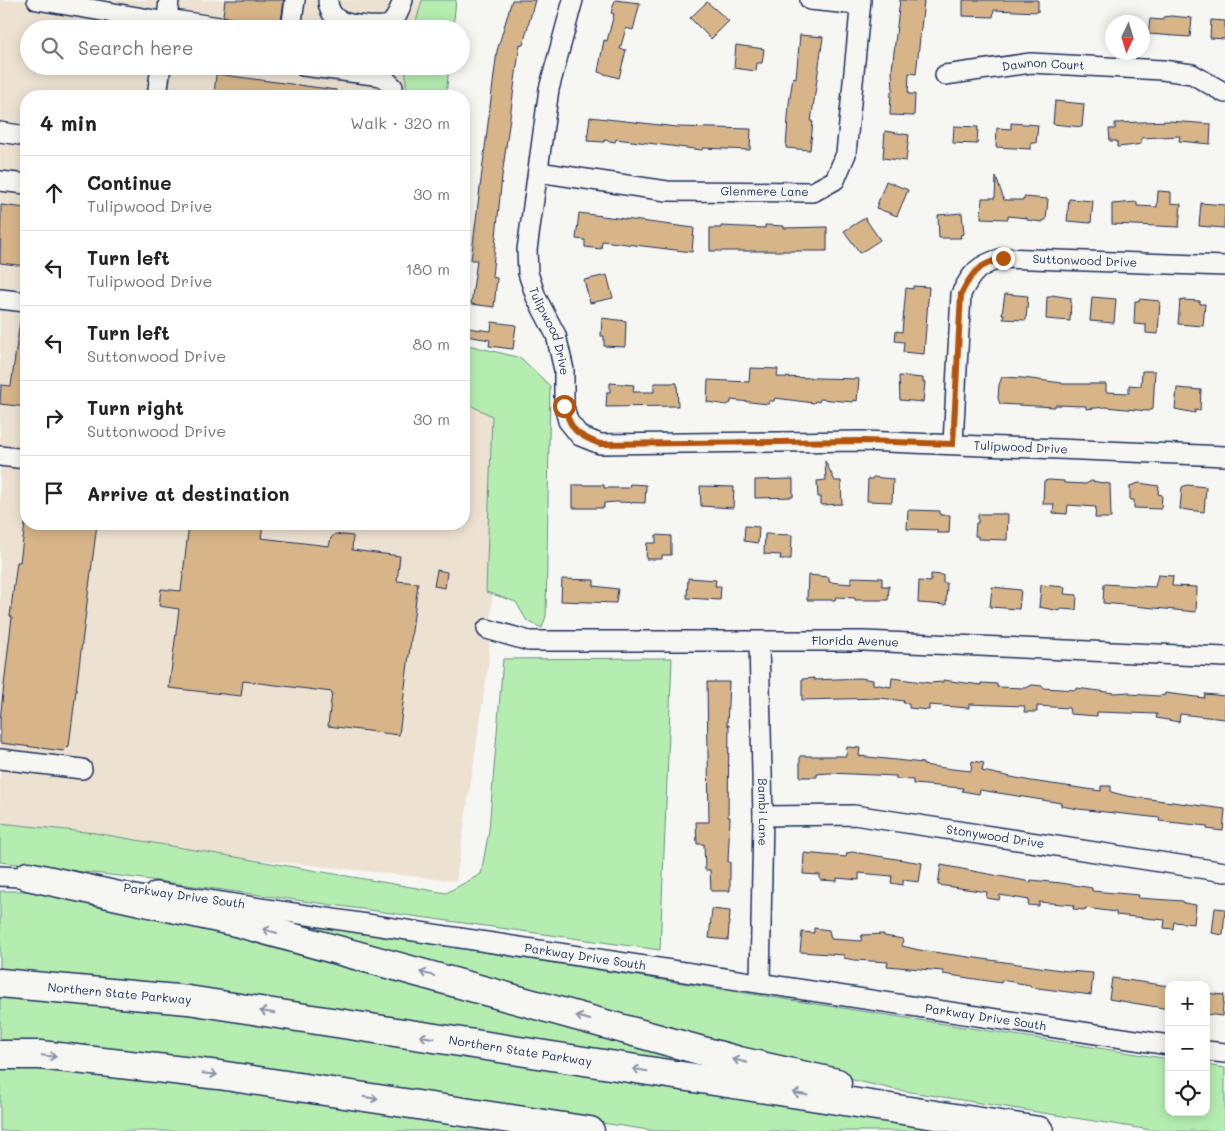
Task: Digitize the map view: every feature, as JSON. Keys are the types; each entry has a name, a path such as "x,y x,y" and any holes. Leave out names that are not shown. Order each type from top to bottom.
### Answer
{"highway":[{"path":"28,876 236,922 739,1061 1043,1131"},
{"name":"Northern State Parkway","path":"0,983 188,1000 1039,1131"},
{"path":"0,1055 40,1055 219,1075 590,1131"}],"street":[{"path":"37,0 149,20"},
{"path":"166,20 169,0"},
{"path":"292,20 295,0"},
{"path":"328,0 329,9 339,20"},
{"path":"393,20 403,0"},
{"name":"Tulipwood Drive","path":"574,0 549,89 528,250 528,273 536,296 556,335 564,370 564,406 568,421 580,436 600,444 863,441 1225,456"},
{"path":"810,0 860,3"},
{"name":"Glenmere Lane","path":"538,172 667,191 814,192 836,180 846,154 860,3"},
{"name":"Dawnon Court","path":"944,75 1031,63 1162,70 1192,74 1225,93"},
{"path":"158,90 160,75"},
{"path":"374,75 382,76 393,87 393,90"},
{"path":"0,132 20,135"},
{"path":"0,181 20,183"},
{"name":"Suttonwood Drive","path":"953,444 961,294 971,275 986,263 1003,258 1225,266"},
{"path":"0,298 20,301"},
{"path":"0,456 20,458"},
{"name":"Florida Avenue","path":"487,629 529,641 864,641 1225,657"},
{"name":"Bambi Lane","path":"758,642 763,816 760,982"},
{"path":"0,759 82,769"},
{"name":"Stonywood Drive","path":"763,816 854,815 1225,872"},
{"name":"Parkway Drive South","path":"0,876 28,876 279,909 1165,1044"},
{"path":"1210,1052 1225,1054"}],"shaded area":[{"path":"0,0 445,0 441,20 20,20 20,75 430,75 427,90 20,90 20,530 470,530 470,381 504,397 488,667 456,881 0,831"}],"green space":[{"path":"422,0 456,0 454,20 416,20"},
{"path":"406,75 448,75 447,90 406,90"},
{"path":"470,345 521,358 550,386 546,616 542,628 527,621 516,602 486,592 492,416 470,405"},
{"path":"672,658 660,950 136,878 0,862 0,823 95,833 446,893 481,874 489,830 503,659"},
{"path":"0,891 33,891 113,902 765,1074 0,974"},
{"path":"271,919 1165,1058 1165,1116 1210,1116 1210,1066 1225,1068 1225,1131 1157,1131 892,1089 728,1051"},
{"path":"0,995 152,1007 980,1131 656,1131 0,1042"},
{"path":"0,1062 93,1066 529,1131 0,1131"}],"building":[{"path":"225,0 284,0 281,20 239,20 223,16"},
{"path":"512,0 535,0 523,45 520,44 502,176 492,277 497,278 494,307 471,304 477,260 471,260 497,51"},
{"path":"615,0 640,3 633,30 626,28 620,49 626,50 619,78 598,72 604,40 607,41 614,14 611,13"},
{"path":"900,0 924,1 916,74 909,73 908,94 915,94 914,116 890,115 891,91 893,91 892,70"},
{"path":"963,0 1038,0 1038,12 994,10 993,17 963,16"},
{"path":"707,2 729,21 711,39 690,18"},
{"path":"1163,17 1192,18 1190,37 1150,34 1150,19 1163,20"},
{"path":"1211,20 1225,21 1225,39 1210,38"},
{"path":"800,35 823,37 811,122 813,122 810,150 786,148 789,104 793,77 796,78"},
{"path":"736,45 764,49 762,63 757,63 756,71 734,68"},
{"path":"216,75 224,75 336,90 215,90"},
{"path":"1055,101 1084,104 1082,127 1053,124"},
{"path":"590,117 677,127 751,129 750,150 703,148 702,150 616,139 615,142 604,140 604,142 587,141"},
{"path":"1169,121 1211,124 1210,144 1179,141 1180,136 1141,138 1141,144 1117,147 1117,141 1110,141 1109,129 1115,129 1115,123"},
{"path":"1011,123 1038,125 1036,143 1031,143 1031,149 996,147 997,128 1011,129"},
{"path":"954,126 978,127 977,144 953,143"},
{"path":"885,131 909,135 906,161 883,158"},
{"path":"996,177 1004,200 1024,200 1024,197 1048,199 1046,220 1043,220 1043,222 1008,216 1008,219 981,218 982,198 995,198"},
{"path":"886,181 908,190 897,216 876,208"},
{"path":"1158,191 1171,192 1171,203 1181,204 1179,227 1112,224 1112,204 1137,202 1137,206 1157,207"},
{"path":"1069,199 1093,201 1091,223 1067,221"},
{"path":"1201,203 1225,205 1224,228 1199,226"},
{"path":"1,205 20,207 20,265 0,263"},
{"path":"579,213 694,228 692,252 602,241 601,249 585,247 585,240 576,239"},
{"path":"962,213 964,234 960,235 961,238 939,238 938,215"},
{"path":"865,218 880,240 860,253 844,231"},
{"path":"765,225 784,226 784,228 827,227 827,251 710,251 710,228 721,228 721,226 765,228"},
{"path":"607,275 613,298 590,303 584,280"},
{"path":"913,286 929,287 924,354 903,352 904,342 895,341 896,331 902,332 906,288 913,289"},
{"path":"1005,294 1028,296 1026,320 1003,319"},
{"path":"1052,295 1071,298 1070,321 1046,319 1047,297"},
{"path":"1092,297 1116,299 1114,323 1090,321"},
{"path":"1139,299 1160,301 1158,334 1146,333 1146,325 1134,324 1135,301 1139,301"},
{"path":"1180,301 1200,301 1200,304 1205,304 1203,326 1178,324"},
{"path":"602,318 626,321 625,347 604,346 604,336 601,336"},
{"path":"20,321 20,406 0,404 1,385 11,386"},
{"path":"492,322 516,325 513,349 489,346 490,340 470,337 470,328 491,331"},
{"path":"750,368 778,369 777,377 859,379 857,401 820,399 819,402 815,401 814,403 775,398 774,401 769,401 769,404 731,400 731,403 727,405 707,402 708,380 749,382"},
{"path":"1142,371 1155,371 1153,409 1148,411 1105,407 1086,409 1086,406 1055,405 1055,407 1000,404 998,398 1002,377 1062,384 1106,384 1106,392 1129,393 1129,385 1141,386"},
{"path":"899,376 923,378 923,382 925,382 923,402 900,400"},
{"path":"610,383 634,385 633,392 654,392 654,383 677,383 678,406 606,407"},
{"path":"1177,388 1201,390 1200,411 1195,410 1195,413 1175,409"},
{"path":"825,461 835,481 841,481 842,504 821,505 821,497 818,497 817,481 826,480"},
{"path":"873,477 893,479 892,502 867,501 868,479"},
{"path":"793,479 793,497 755,498 755,480"},
{"path":"1044,481 1064,481 1064,483 1086,484 1091,481 1110,484 1111,518 1095,518 1096,507 1068,505 1067,514 1053,513 1054,504 1043,504"},
{"path":"1139,483 1159,486 1158,494 1162,495 1161,509 1134,508 1134,500 1130,500 1130,486"},
{"path":"630,484 646,485 645,503 616,502 604,503 604,508 573,508 573,485 604,485 604,488 629,488"},
{"path":"1187,485 1206,487 1204,512 1180,509 1182,487"},
{"path":"700,486 734,487 733,508 701,506"},
{"path":"908,510 940,511 940,515 950,515 949,533 937,533 937,530 907,529"},
{"path":"978,514 1008,514 1007,540 978,539 978,536 975,536"},
{"path":"745,526 759,527 758,543 744,541"},
{"path":"24,530 96,530 69,746 64,751 0,743 0,719 12,617 10,616 17,562 20,562"},
{"path":"188,530 262,530 261,538 329,546 331,538 335,534 353,536 352,550 400,556 397,581 418,583 399,735 328,726 332,692 243,681 241,696 169,688 179,609 159,606 161,589 181,591"},
{"path":"765,534 792,535 791,559 780,559 781,555 764,554"},
{"path":"656,535 671,536 671,555 662,555 662,559 646,559 647,543 656,543"},
{"path":"437,570 447,572 445,588 434,586"},
{"path":"931,574 943,575 943,583 947,583 946,605 918,603 919,581 931,582"},
{"path":"808,575 829,577 829,582 851,584 851,577 882,578 882,586 889,586 888,600 855,600 855,598 836,597 835,600 807,600"},
{"path":"1158,575 1173,576 1172,586 1197,587 1196,612 1103,603 1104,584 1155,587"},
{"path":"688,578 716,580 715,586 721,586 720,600 687,598"},
{"path":"562,579 594,580 594,586 618,589 616,603 561,601"},
{"path":"1041,585 1065,587 1064,594 1077,595 1076,610 1060,609 1060,611 1039,607"},
{"path":"992,587 1021,590 1019,609 990,607"},
{"path":"814,678 814,680 860,678 873,680 873,684 891,687 892,678 930,683 943,682 943,680 981,685 981,683 997,684 997,687 1026,688 1032,685 1043,686 1043,688 1076,690 1076,688 1158,696 1165,695 1165,693 1204,698 1205,694 1225,696 1225,719 1180,714 1179,722 1156,718 1157,714 1097,712 1097,716 1070,714 1069,708 1037,706 1037,712 1024,712 1025,706 969,704 969,708 929,705 929,710 909,708 909,703 903,703 904,701 880,698 802,700 802,679"},
{"path":"707,682 729,682 727,725 729,725 728,817 730,817 728,862 730,862 730,891 711,891 710,870 705,870 704,844 697,844 696,822 709,822"},
{"path":"847,747 860,748 859,756 923,763 923,765 971,771 972,761 984,763 982,771 1031,781 1101,791 1101,786 1111,786 1111,792 1127,796 1225,809 1223,831 1207,829 1207,826 1159,821 1160,818 1078,809 1061,806 1061,803 980,790 979,794 962,791 963,788 913,784 913,780 896,779 896,776 829,773 817,774 817,777 800,777 800,756 846,756"},
{"path":"852,852 922,863 919,882 903,880 903,885 891,883 892,876 859,873 859,880 837,878 837,881 820,880 820,875 803,874 804,853 846,857 847,853"},
{"path":"941,865 1031,882 1031,880 1061,883 1092,888 1092,891 1139,895 1138,898 1183,901 1184,903 1196,905 1194,924 1174,922 1173,929 1164,928 1165,920 1116,915 1116,912 1085,908 1085,910 1073,909 1074,905 1039,902 1039,906 1028,905 1029,900 1000,895 999,900 986,898 987,892 938,885"},
{"path":"1215,908 1225,909 1223,935 1212,933"},
{"path":"712,909 730,911 728,940 709,938"},
{"path":"814,928 829,930 831,939 861,941 862,935 884,934 884,936 903,939 902,946 919,950 1093,973 1091,995 1030,987 1030,985 1001,980 1001,983 943,974 943,971 887,966 888,962 854,960 844,958 844,955 800,952 802,932 814,933"},
{"path":"1112,978 1165,985 1165,1008 1109,999"},
{"path":"1210,993 1224,995 1222,1016 1210,1014"}],"route":[{"path":"564,406 568,421 580,436 600,444 863,441 953,444 961,294 971,275 986,263 1003,258"}]}
